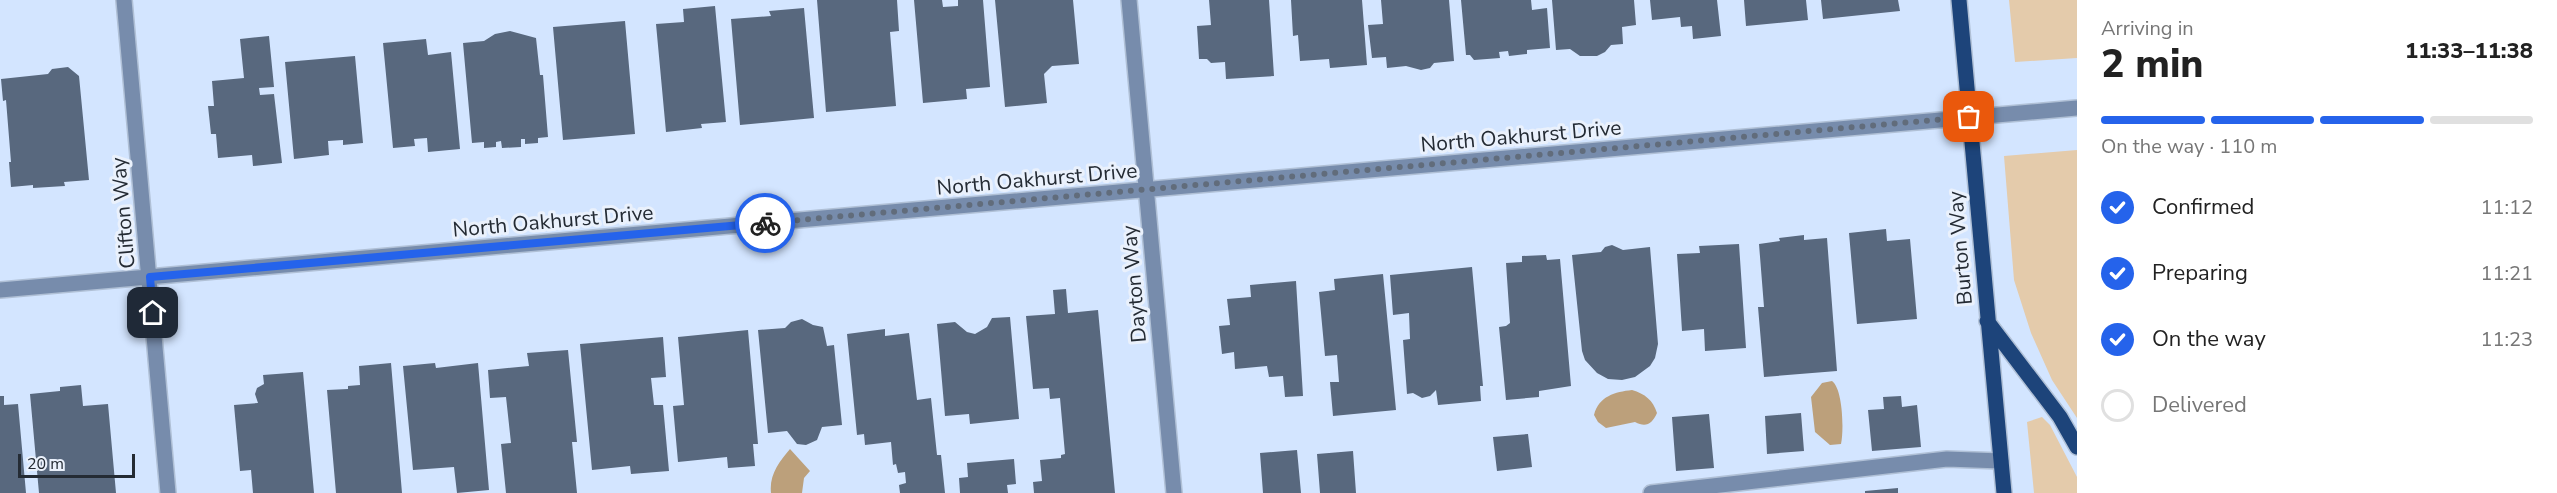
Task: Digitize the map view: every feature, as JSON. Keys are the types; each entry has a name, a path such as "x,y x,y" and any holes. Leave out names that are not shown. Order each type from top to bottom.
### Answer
{"main road":[{"name":"Burton Way","path":"1959,0 2004,493"},
{"path":"1987,321 2060,417 2077,447"}],"street":[{"name":"Clifton Way","path":"124,0 168,493"},
{"name":"Dayton Way","path":"1129,0 1174,493"},
{"name":"North Oakhurst Drive","path":"0,290 2077,108"},
{"path":"1651,493 1947,459 2001,461"}],"shaded area":[{"path":"2009,0 2077,0 2077,58 2015,62"},
{"path":"2077,150 2077,418 2052,380 2031,333 2014,280 2004,156"},
{"path":"1832,381 1836,385 1840,401 1842,430 1841,444 1830,445 1815,432 1811,397 1822,383"},
{"path":"1632,390 1645,396 1653,404 1657,413 1651,422 1645,425 1635,422 1606,428 1598,422 1594,415 1604,399"},
{"path":"2042,417 2050,425 2077,477 2077,493 2034,493 2027,422"},
{"path":"790,449 810,471 804,478 802,493 771,493 773,475"}],"building":[{"path":"817,0 897,0 899,31 890,32 896,106 826,112"},
{"path":"914,0 942,0 943,7 958,6 958,0 983,0 990,87 966,89 967,99 923,103"},
{"path":"995,0 1073,0 1079,64 1052,66 1044,74 1047,103 1005,107"},
{"path":"1209,0 1269,0 1274,76 1226,79 1225,62 1211,63 1207,59 1199,59 1197,26 1211,25"},
{"path":"1291,0 1362,0 1367,65 1330,68 1329,59 1300,61 1298,35 1293,36"},
{"path":"1381,0 1449,0 1454,61 1434,63 1430,68 1421,70 1406,66 1387,68 1386,57 1372,58 1368,25 1383,24"},
{"path":"1461,0 1531,0 1532,10 1547,8 1550,48 1527,50 1527,54 1509,56 1508,51 1499,52 1500,58 1474,60 1470,55 1466,55"},
{"path":"1552,0 1634,0 1636,25 1622,27 1623,44 1611,45 1597,56 1580,56 1570,49 1556,50"},
{"path":"1650,0 1717,0 1721,36 1693,39 1692,26 1681,27 1680,17 1652,20"},
{"path":"1744,0 1806,0 1808,20 1746,26"},
{"path":"1821,0 1898,0 1900,11 1823,19"},
{"path":"715,6 726,122 701,124 702,128 666,132 656,24 684,22 683,9"},
{"path":"804,8 814,118 740,125 731,19 771,16 769,11"},
{"path":"625,21 635,134 563,140 553,27"},
{"path":"510,31 536,38 540,75 543,75 548,137 538,138 538,143 525,144 525,139 521,139 521,147 502,148 501,141 496,142 496,147 484,148 484,142 472,143 463,43 484,41 495,34"},
{"path":"269,36 274,87 259,88 260,95 274,94 282,163 253,166 252,155 218,158 216,134 211,134 208,106 214,106 212,81 244,78 240,39"},
{"path":"426,39 428,55 451,52 460,149 428,152 427,138 414,139 415,146 393,148 383,43"},
{"path":"355,56 363,143 343,145 343,140 328,141 329,155 294,159 285,62"},
{"path":"68,67 79,76 89,180 64,182 65,186 11,187 6,100 3,101 1,79 48,74 52,69"},
{"path":"1886,229 1887,241 1910,239 1917,319 1857,324 1849,233"},
{"path":"1804,235 1804,240 1827,238 1837,371 1764,377 1758,307 1764,307 1759,244 1780,241 1779,238"},
{"path":"1739,244 1746,348 1705,351 1704,329 1682,331 1677,254 1700,253 1699,246"},
{"path":"1612,245 1623,250 1650,247 1658,344 1655,358 1650,366 1635,377 1622,380 1608,379 1597,373 1585,360 1582,351 1572,255 1601,252 1605,247"},
{"path":"1546,255 1547,260 1560,259 1571,386 1539,391 1539,397 1506,400 1499,327 1510,323 1506,263 1522,262 1522,256"},
{"path":"1472,267 1483,386 1480,386 1481,401 1438,405 1436,390 1430,396 1422,398 1413,393 1407,394 1403,340 1410,339 1409,313 1393,315 1390,275"},
{"path":"1383,274 1396,410 1333,416 1330,382 1339,382 1337,355 1325,356 1319,292 1335,290 1334,279"},
{"path":"1296,281 1303,396 1285,397 1283,376 1269,377 1267,366 1235,369 1234,352 1222,354 1219,326 1230,325 1227,299 1251,297 1250,285"},
{"path":"1066,289 1068,313 1098,310 1115,493 1034,493 1033,482 1042,481 1040,460 1061,458 1061,455 1065,454 1060,398 1050,399 1049,388 1033,389 1026,316 1055,314 1053,290"},
{"path":"1010,317 1019,419 970,424 969,414 945,416 937,324 955,322 967,332 975,334 987,327 992,318"},
{"path":"802,319 823,327 827,346 834,345 842,425 822,427 817,440 806,445 797,444 787,431 768,433 758,330 785,328 791,322"},
{"path":"885,329 885,336 909,333 917,400 931,398 937,455 941,455 945,493 900,493 899,485 906,483 905,472 898,473 896,464 893,465 891,442 865,445 864,434 857,435 847,334"},
{"path":"748,330 758,444 753,444 755,466 728,468 727,457 678,462 673,406 684,405 678,337"},
{"path":"663,337 666,377 651,378 654,405 663,405 669,471 631,474 630,466 592,470 580,344"},
{"path":"568,350 577,442 572,442 577,493 506,493 501,444 511,443 506,397 490,398 488,370 529,366 527,353"},
{"path":"391,363 402,493 336,493 327,390 348,389 348,386 360,385 359,366"},
{"path":"435,363 436,368 478,363 489,490 457,493 454,467 413,470 403,366"},
{"path":"303,372 314,493 253,493 251,470 240,471 234,405 258,403 255,394 257,388 264,384 263,375"},
{"path":"81,385 83,406 108,404 116,493 39,493 30,394 60,391 60,387"},
{"path":"0,396 4,396 4,405 18,404 26,493 0,493"},
{"path":"1901,396 1902,407 1917,405 1921,447 1872,451 1868,410 1884,409 1883,397"},
{"path":"1801,413 1804,451 1767,454 1765,416"},
{"path":"1709,414 1714,468 1676,471 1672,417"},
{"path":"1528,434 1532,467 1497,471 1493,437"},
{"path":"1297,450 1301,493 1263,493 1260,453"},
{"path":"1353,451 1356,493 1320,493 1317,454"},
{"path":"1014,459 1016,484 1007,485 1008,493 960,493 959,478 968,477 967,463"},
{"path":"1898,488 1898,493 1865,493 1865,491"}],"way so far":[{"path":"765,223 1969,117"}],"route":[{"path":"153,313 150,277 765,223"}]}
